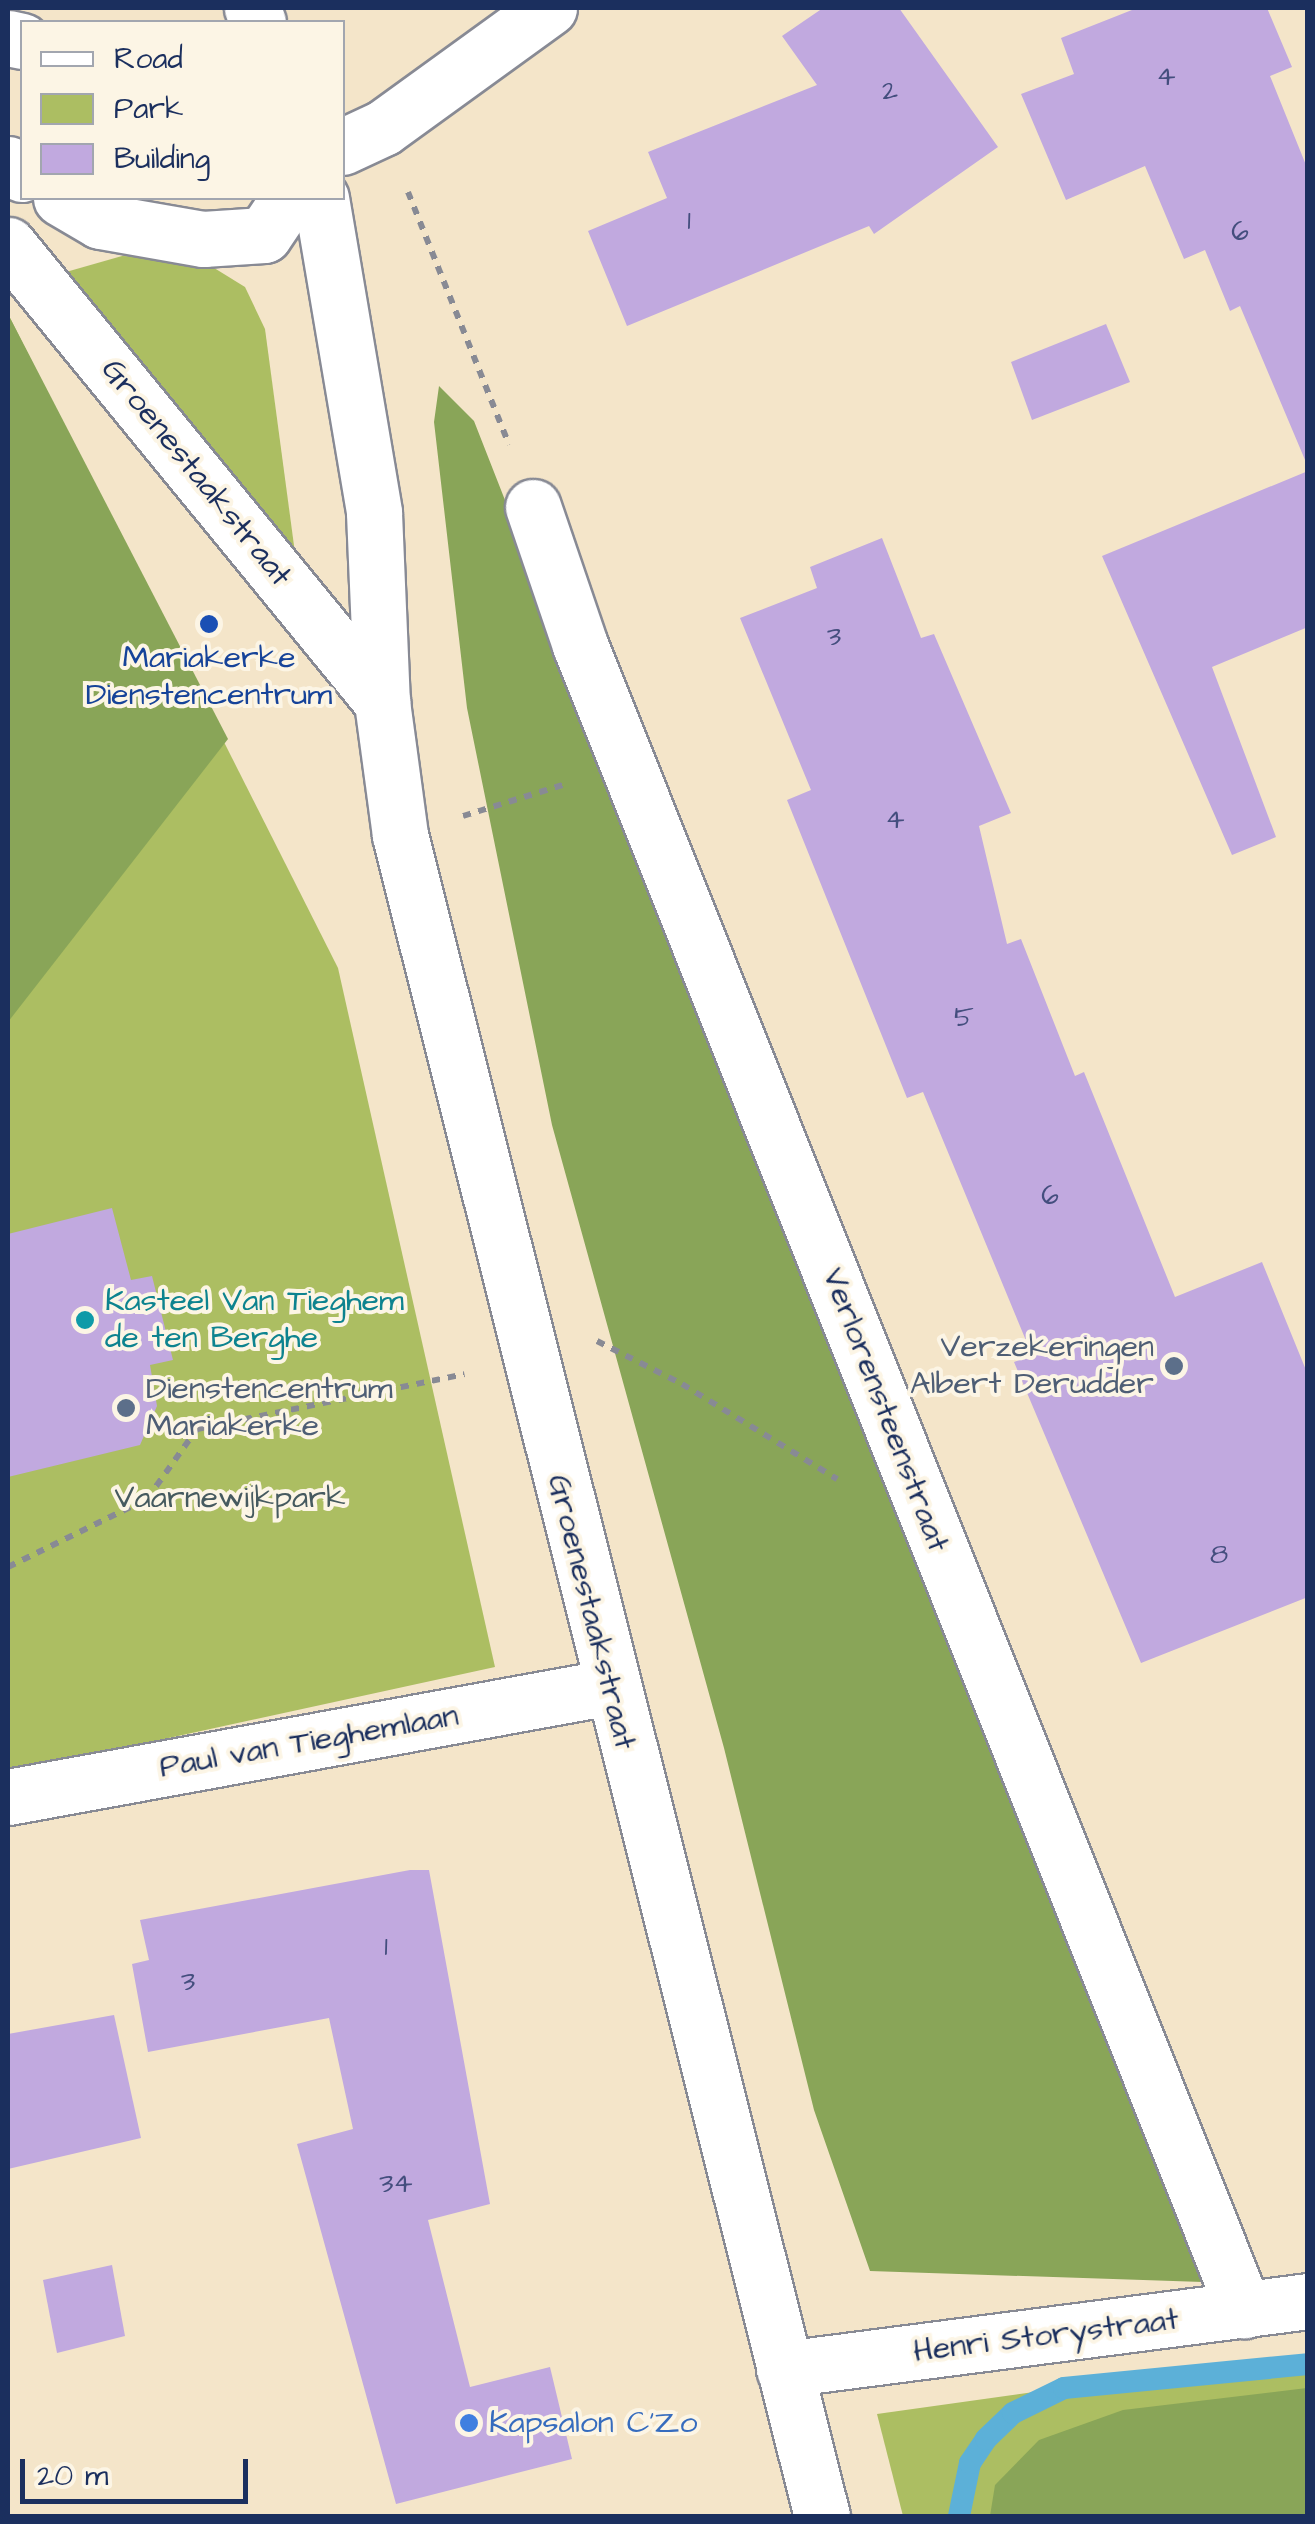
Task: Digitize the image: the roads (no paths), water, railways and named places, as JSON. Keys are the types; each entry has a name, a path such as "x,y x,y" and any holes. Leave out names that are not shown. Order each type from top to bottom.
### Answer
{"street":[{"path":"363,138 549,8"},
{"path":"64,200 100,221 203,239 264,235 288,200"},
{"name":"Groenestaakstraat","path":"322,200 374,512 382,702 400,835 610,1687 822,2516"},
{"name":"Groenestaakstraat","path":"8,245 382,702"},
{"name":"Verlorensteenstraat","path":"533,507 628,764 1244,2310"},
{"name":"Paul van Tieghemlaan","path":"8,1798 610,1687"},
{"name":"Henri Storystraat","path":"784,2370 1308,2301"}],"waterway":[{"path":"959,2516 970,2463 986,2439 1013,2413 1064,2388 1308,2364"}],"place":[{"name":"Mariakerke Dienstencentrum","path":"209,624"},
{"name":"Kasteel Van Tieghem de ten Berghe","path":"85,1320"},
{"name":"Verzekeringen Albert Derudder","path":"1174,1366"},
{"name":"Dienstencentrum Mariakerke","path":"126,1408"},
{"name":"Kapsalon C'Zo","path":"469,2423"}],"park label":[{"name":"Vaarnewijkpark","path":"230,1498"}]}
